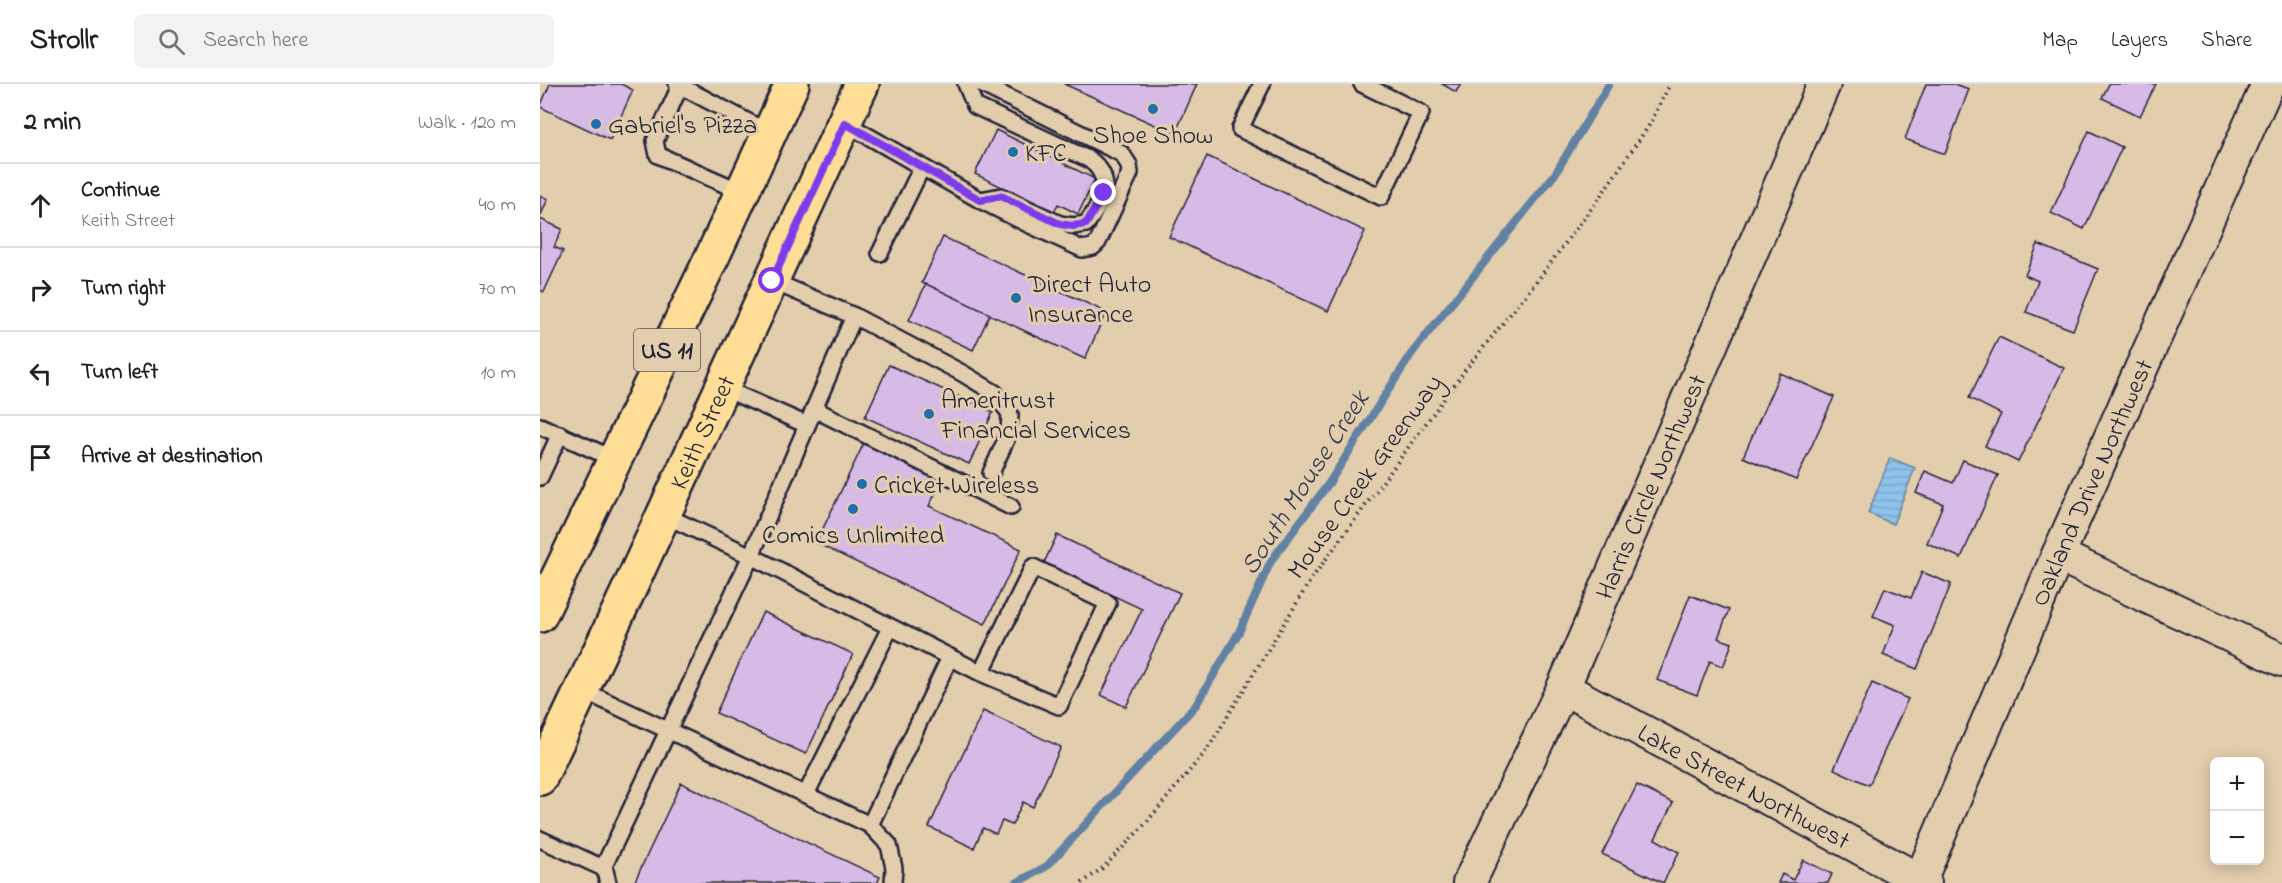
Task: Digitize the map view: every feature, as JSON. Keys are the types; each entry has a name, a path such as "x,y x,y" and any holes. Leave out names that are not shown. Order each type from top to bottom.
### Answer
{"main road":[{"name":"US 11","path":"540,615 792,84"},
{"path":"820,175 846,84"},
{"name":"Keith Street","path":"540,778 723,388 862,84"}],"street":[{"name":"Harris Circle Northwest","path":"1469,883 1563,688 1824,84"},
{"name":"Oakland Drive Northwest","path":"1921,882 2058,555 2268,84"},
{"path":"2058,555 2282,660"},
{"name":"Lake Street Northwest","path":"1563,688 1921,882"}],"lane":[{"path":"966,84 975,106 1090,160 1099,167 1105,178 1104,193 1086,224 1073,226 1060,224 1001,196 980,200"},
{"path":"845,123 980,200 1029,225 1082,249 1093,247 1130,173 1129,165 1122,154 981,84"},
{"path":"1262,84 1240,129 1382,197 1421,113 1362,84"},
{"path":"742,192 658,154 655,141 687,87 770,133"},
{"path":"880,253 922,167"},
{"path":"772,281 854,316 995,393 1010,414 1009,433 991,473"},
{"path":"608,883 604,866 751,556 854,316"},
{"path":"723,388 807,425"},
{"path":"814,409 1011,507"},
{"path":"540,426 615,459"},
{"path":"540,477 560,434"},
{"path":"664,515 751,556 981,673 1059,706 1108,603 1033,567 981,673"},
{"path":"806,794 890,628"},
{"path":"870,825 950,657"},
{"path":"582,690 870,825 889,844 894,868 893,883"},
{"path":"540,839 604,866"}],"path":[{"name":"Mouse Creek Greenway","path":"1082,883 1104,867 1145,824 1207,750 1312,578 1466,369 1597,201 1650,124 1670,84"}],"water":[{"path":"1890,458 1915,468 1893,524 1868,513"}],"building":[{"name":"Gabriel's Pizza","path":"550,84 621,84 633,90 610,140 540,107"},
{"name":"Shoe Show","path":"1064,84 1197,84 1175,134"},
{"path":"1442,84 1461,84 1456,92"},
{"path":"1926,84 1954,84 1969,89 1945,154 1905,139"},
{"path":"2109,84 2156,84 2140,116 2102,98"},
{"name":"KFC","path":"996,130 1095,179 1078,214 1058,204 1054,212 975,174"},
{"path":"2089,131 2122,147 2084,229 2051,213"},
{"path":"1207,156 1365,231 1328,311 1169,237"},
{"path":"540,196 548,199 540,217"},
{"path":"540,219 562,229 554,247 563,251 544,292 540,290"},
{"name":"Direct Auto Insurance","path":"943,237 1106,312 1085,359 922,283"},
{"path":"2038,244 2098,269 2073,330 2026,312 2038,281 2025,275"},
{"path":"926,284 990,314 973,350 909,320"},
{"path":"1999,337 2064,368 2018,462 1985,446 2001,414 1969,398"},
{"name":"Ameritrust Financial Services","path":"889,365 993,412 969,464 865,417"},
{"path":"1780,373 1834,397 1796,480 1743,457"},
{"path":"864,443 942,480 929,506 1021,549 985,624 816,543"},
{"path":"1963,460 1998,475 1961,558 1927,543 1943,504 1916,493 1925,471 1953,483"},
{"path":"1057,535 1180,593 1126,707 1101,695 1142,609 1044,563"},
{"path":"1922,572 1951,584 1917,669 1883,655 1895,625 1873,616 1885,588 1911,598"},
{"path":"1690,595 1729,610 1718,638 1732,643 1723,667 1710,661 1697,695 1657,680"},
{"path":"763,612 853,654 806,754 716,713"},
{"path":"1872,683 1908,699 1869,785 1834,769"},
{"path":"983,711 1061,747 1033,807 1023,802 1012,825 1002,821 996,834 983,828 974,848 929,827"},
{"path":"681,783 880,877 877,883 634,883"},
{"path":"1637,785 1673,803 1655,839 1679,852 1663,883 1602,854"},
{"path":"1803,860 1832,874 1828,883 1778,883 1782,874 1793,880"}],"waterway":[{"name":"South Mouse Creek","path":"1016,883 1047,866 1196,705 1239,632 1271,561 1329,483 1412,353 1555,174 1609,84"}],"place":[{"name":"Shoe Show","path":"1153,109"},
{"name":"Gabriel's Pizza","path":"596,124"},
{"name":"KFC","path":"1013,152"},
{"name":"Direct Auto Insurance","path":"1016,298"},
{"name":"Ameritrust Financial Services","path":"929,414"},
{"name":"Cricket Wireless","path":"862,484"},
{"name":"Comics Unlimited","path":"853,509"}],"route":[{"path":"772,281 845,123 980,200 1001,196 1060,224 1073,226 1086,224 1093,216 1104,193"}]}
